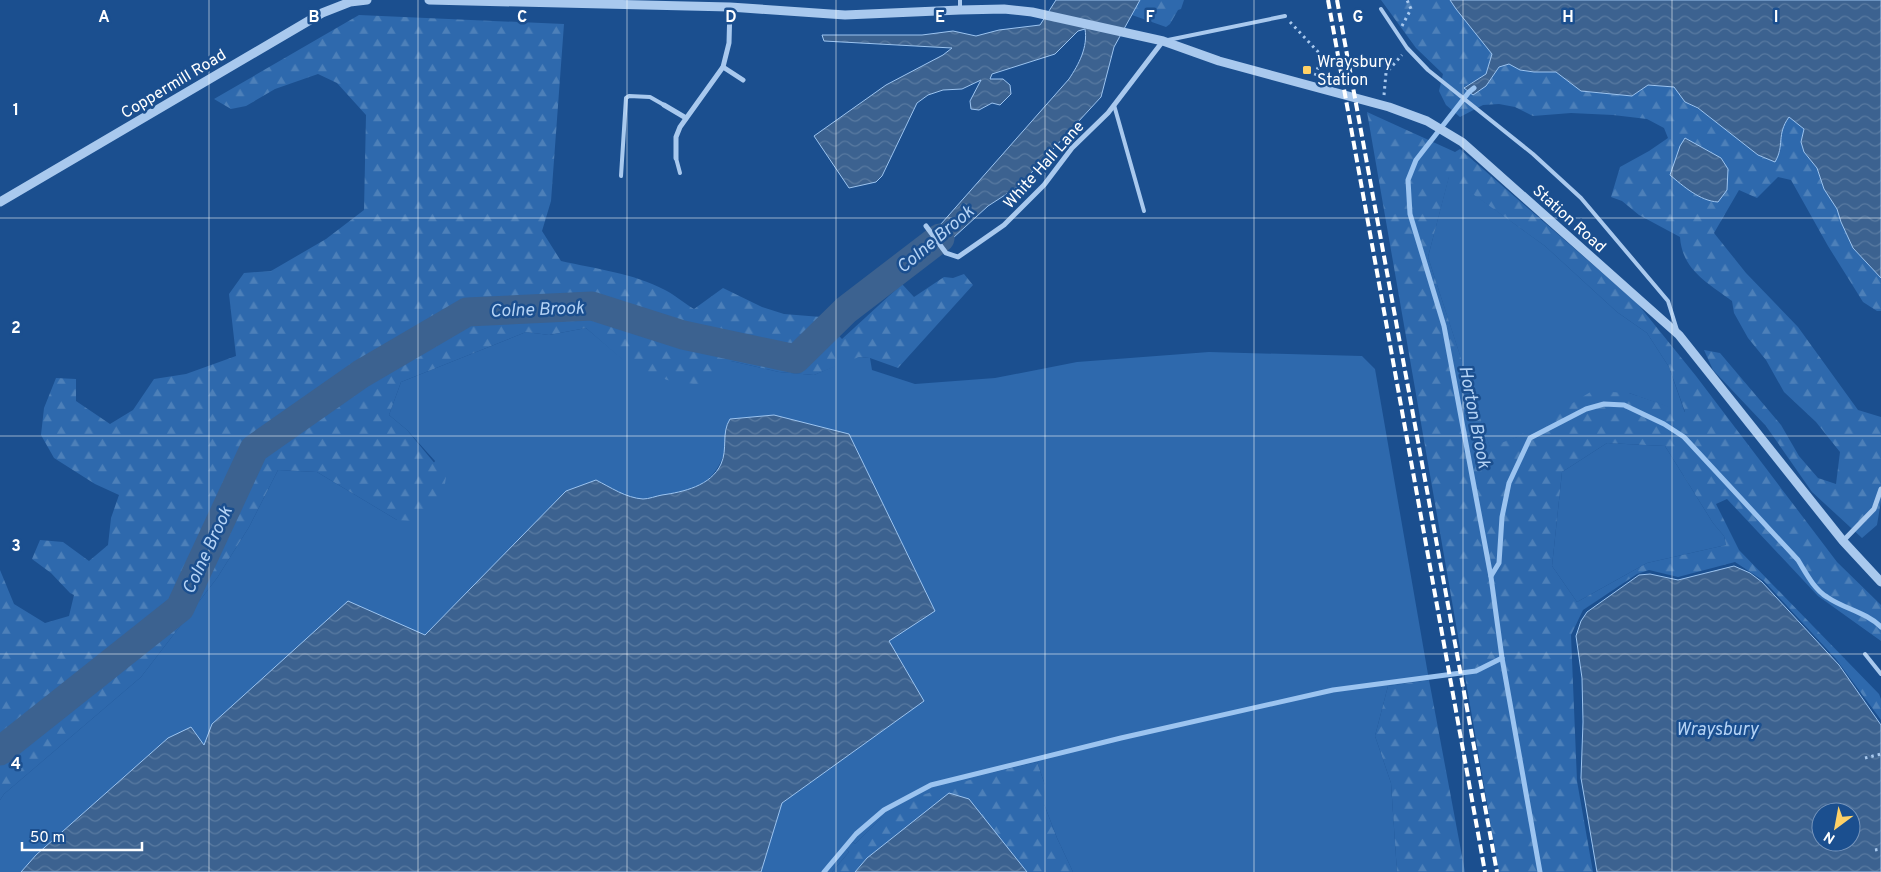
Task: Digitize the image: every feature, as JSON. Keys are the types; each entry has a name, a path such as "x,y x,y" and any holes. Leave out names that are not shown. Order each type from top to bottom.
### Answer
{"street":[{"name":"Coppermill Road","path":"0,202 322,12 350,2 367,0"},
{"path":"429,0 730,7 845,15 960,10"},
{"path":"676,158 676,137 686,118 723,67 729,43 730,7"},
{"name":"Station Road","path":"960,10 1004,9 1032,12 1133,33 1163,41 1219,61 1314,83 1389,107 1427,121 1462,142 1679,335 1843,541 1881,582"},
{"name":"White Hall Lane","path":"926,226 946,253 958,257 1004,225 1044,185 1072,148 1114,105 1163,41"},
{"path":"723,67 743,80"},
{"path":"664,105 686,118"},
{"path":"1843,541 1874,509 1881,489"}],"lane":[{"path":"960,0 960,10"},
{"path":"1381,9 1407,48 1428,70 1533,154 1581,198 1668,301 1679,335"},
{"path":"1163,41 1285,16"},
{"path":"621,176 626,98 629,96 650,97 664,105"},
{"path":"1114,105 1144,211"},
{"path":"676,158 680,173"},
{"path":"1865,654 1881,674"}],"path":[{"path":"1398,34 1411,10 1407,0"},
{"path":"1285,16 1322,56 1314,83"},
{"path":"1384,98 1386,73 1407,48"},
{"path":"1866,758 1881,754"},
{"path":"1875,850 1881,849"}],"green space":[{"path":"1140,0 1184,0 1181,9 1178,10 1170,24 1166,27 1132,15"},
{"path":"1381,0 1450,0 1492,54 1486,74 1464,87 1486,86 1499,67 1509,64 1520,70 1556,72 1581,91 1632,96 1648,85 1674,87 1685,102 1780,153 1781,129 1789,117 1804,129 1801,142 1804,152 1817,168 1824,189 1837,209 1853,248 1881,278 1881,311 1877,311 1863,302 1828,246 1791,180 1778,177 1757,198 1739,190 1714,233 1746,273 1798,327 1858,410 1881,417 1881,501 1877,525 1862,538 1812,492 1766,426 1713,370 1704,350 1720,353 1781,425 1799,456 1818,478 1836,484 1840,452 1816,422 1784,392 1766,360 1748,338 1734,313 1732,301 1706,282 1691,267 1682,248 1680,237 1639,215 1622,201 1611,197 1620,167 1668,138 1664,128 1647,119 1613,115 1571,113 1533,116 1515,107 1499,104 1483,105 1460,117 1446,105 1439,91 1443,74 1416,48"},
{"path":"359,15 564,24 551,201 542,231 561,261 640,279 669,292 694,309 723,288 762,307 784,314 821,317 842,339 902,284 914,297 944,277 953,278 964,274 973,285 898,368 870,358 859,357 814,375 779,372 731,361 729,365 700,385 667,380 624,361 586,328 549,335 526,332 401,382 389,415 407,430 446,477 443,497 413,521 397,520 317,472 278,470 249,527 217,578 141,677 4,794 0,800 0,570 14,604 45,623 69,616 74,595 51,573 32,559 40,540 63,542 89,561 108,545 111,518 119,495 95,484 54,458 41,435 44,408 56,378 76,379 76,401 110,424 133,410 154,379 186,374 236,356 229,294 244,273 271,271 326,239 364,210 366,115 337,83 318,74 275,89 246,106 231,109 214,99"},
{"path":"1367,112 1455,152 1460,149 1637,303 1696,376 1837,562 1881,605 1881,641 1818,596 1727,499 1716,504 1739,550 1879,694 1881,699 1881,720 1836,659 1764,581 1735,562 1678,577 1649,570 1637,574 1583,610 1571,635 1577,781 1593,872 1499,872","holes":["1449,177 1545,246 1617,312 1647,333 1669,367 1685,412 1629,393 1592,391 1517,437 1490,447 1428,257","1607,443 1665,446 1713,523 1724,536 1726,545 1647,563 1577,602 1552,566 1562,472"]},
{"path":"1449,176 1545,246 1617,312 1647,333 1669,367 1685,413 1629,393 1490,448 1428,257"},
{"path":"586,328 625,361 731,361 779,372 814,375 859,357 870,358 872,370 915,384 995,378 1077,362 1209,352 1362,356 1375,369 1429,680 1388,686 1375,736 1391,783 1397,872 1073,872 1044,804 1045,785 1037,762 998,771 881,818 855,844 853,842 846,849 849,852 832,872 761,872 782,803 924,701 724,453 720,464 708,479 683,492 642,499 630,497 596,480 566,491 425,635 204,745 168,738 36,855 21,872 0,872 0,800 4,794 141,677 217,578 249,527 278,470 317,472 397,520 435,461 407,430 389,415 401,382 526,332 549,335"},
{"path":"1607,443 1665,446 1713,523 1724,536 1726,545 1647,563 1577,602 1552,566 1562,472"},
{"path":"1429,680 1465,872 1397,872 1391,783 1375,736 1388,686"},
{"path":"1037,762 1045,785 1044,804 1073,872 1027,872 1024,869 867,858 855,872 832,872 849,852 846,849 853,842 855,844 881,818 913,798 998,771"}],"water":[{"path":"1056,0 1140,0 1114,47 1101,97 1019,186 988,206 918,270 902,257 918,239 941,224 1069,79 1082,55 1086,36 1085,29 1078,31 1055,54 992,74 990,79 1003,79 1010,85 1011,94 1000,105 992,103 979,110 971,109 970,101 981,80 962,89 943,90 928,95 917,103 882,176 876,182 849,188 814,136 886,85 943,55 952,48 824,41 822,35 922,35 953,31 976,36 999,30 1040,25"},
{"path":"1450,0 1881,0 1881,278 1853,248 1837,209 1824,189 1817,168 1804,152 1801,142 1804,129 1789,117 1781,135 1780,150 1775,162 1758,155 1698,108 1685,102 1674,87 1648,85 1632,96 1581,91 1556,72 1520,70 1509,64 1499,67 1486,86 1473,95 1464,88 1486,74 1492,54"},
{"path":"1685,138 1721,158 1728,169 1727,190 1718,202 1698,196 1670,175 1680,146"},
{"path":"774,415 849,434 935,611 889,641 924,701 782,803 761,872 21,872 36,855 168,738 191,727 204,745 212,724 348,601 425,635 566,491 596,480 624,494 648,499 696,487 711,478 721,464 727,424 730,419"},
{"name":"Wraysbury","path":"1734,566 1750,573 1762,582 1839,665 1881,725 1881,872 1597,872 1581,778 1582,678 1576,636 1581,621 1587,612 1639,575 1650,574 1678,580"},
{"path":"949,793 969,799 1027,872 855,872 867,858"}],"waterway":[{"name":"Horton Brook","path":"1474,88 1416,160 1408,180 1410,214 1444,326 1491,577 1502,658 1540,872"},
{"name":"Colne Brook","path":"0,751 180,608 254,449 361,374 467,312 592,306 683,335 796,359 846,310 940,238"},
{"path":"1491,576 1499,563 1502,517 1509,483 1530,438 1586,409 1604,404 1624,405 1664,424 1684,437 1798,560 1822,594 1869,618 1881,627"},
{"path":"824,872 856,834 884,810 931,785 1121,738 1333,690 1476,671 1502,658"}],"railway":[{"path":"1328,0 1485,872"},
{"path":"1337,0 1497,872"}],"place":[{"name":"Wraysbury Station","path":"1307,70"}]}
